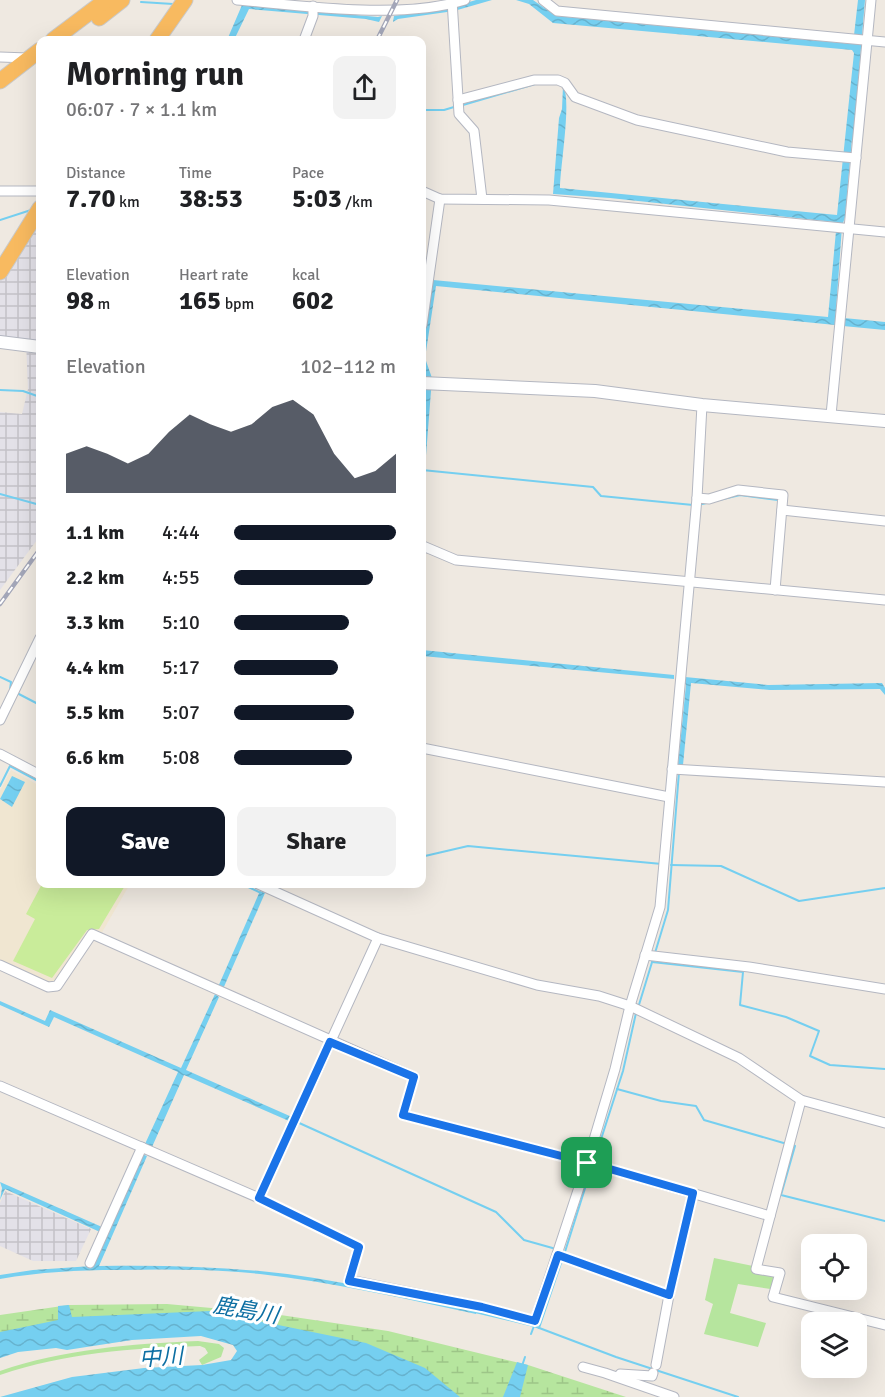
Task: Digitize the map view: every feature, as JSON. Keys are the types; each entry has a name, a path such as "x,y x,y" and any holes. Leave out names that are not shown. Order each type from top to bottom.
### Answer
{"highway":[{"path":"58,36 106,0"},
{"path":"75,36 122,0"},
{"path":"159,36 180,3"},
{"path":"0,81 36,58"},
{"path":"0,94 36,58"},
{"path":"0,272 36,216"}],"street":[{"path":"237,0 313,11 349,4 381,10 452,6 465,0"},
{"path":"543,0 557,11 885,42"},
{"path":"831,415 840,321 842,228 854,158 861,40 871,0"},
{"path":"452,6 459,114 474,131 482,199"},
{"path":"305,36 313,11"},
{"path":"0,57 36,57"},
{"path":"458,104 534,80 558,80 565,83 575,97 637,120 788,152 854,158"},
{"path":"0,191 36,191"},
{"path":"426,193 440,199 549,200 885,232"},
{"path":"426,281 440,199"},
{"path":"0,342 36,346"},
{"path":"426,384 585,391 702,405 885,421"},
{"path":"0,1086 259,1198 359,1247 349,1281 482,1307 535,1321 561,1254 591,1164 615,1068 651,956 660,908 669,797 677,769 702,405"},
{"path":"697,503 738,490 783,495 775,590"},
{"path":"782,510 885,521"},
{"path":"426,547 456,560 885,600"},
{"path":"0,720 36,646"},
{"path":"426,749 669,797"},
{"path":"0,754 36,773"},
{"path":"677,769 885,782"},
{"path":"274,888 378,938 528,982 599,996 634,1008 739,1058 801,1100 885,1123"},
{"path":"0,965 48,987 57,986 92,934 330,1042 414,1077 403,1115 591,1164 770,1216"},
{"path":"259,1198 378,938"},
{"path":"651,956 749,966 885,989"},
{"path":"801,1100 756,1269 780,1273 773,1298 885,1325"},
{"path":"90,1263 142,1147"},
{"path":"605,1373 651,1376 693,1193"},
{"path":"561,1254 669,1295"},
{"path":"583,1367 674,1397"}],"shaded area":[{"path":"36,226 36,541 0,590 0,412 22,414 28,389 26,341 0,337 0,279"},
{"path":"11,770 36,784 36,888 128,888 101,934 91,933 55,986 0,963 0,791"},
{"path":"5,1191 91,1229 76,1261 33,1261 0,1246 0,1203"}],"green space":[{"path":"40,888 124,888 99,929 87,930 52,978 13,961 35,919 26,914"},
{"path":"714,1258 783,1272 777,1290 738,1284 730,1313 766,1323 758,1347 704,1334 713,1304 705,1300"},
{"path":"167,1304 267,1313 388,1331 528,1365 626,1397 446,1397 212,1315 0,1338 0,1315 69,1305"},
{"path":"198,1341 219,1344 224,1348 221,1357 202,1365 199,1360 208,1353 200,1346 124,1350 49,1361 0,1375 0,1371 49,1357 123,1346"}],"water":[{"path":"476,0 492,0 454,11 398,19 393,22 394,16 452,7"},
{"path":"516,0 533,0 556,16 853,44 858,0 865,0 855,139 852,139 845,217 842,226 835,325 436,286 426,351 426,316 430,282 433,280 828,317 836,231 834,222 553,194 559,118 562,109 563,86 566,119 560,188 837,215 854,53 852,50 553,23 529,4"},
{"path":"242,5 382,16 379,22 249,9 236,36 229,36"},
{"path":"844,318 885,322 885,330 843,326"},
{"path":"426,361 432,378 426,455"},
{"path":"426,650 674,675 674,679 426,656"},
{"path":"685,677 768,685 882,683 885,695 880,689 770,690 691,683 683,765 678,765"},
{"path":"12,776 25,782 12,807 0,799"},
{"path":"260,891 265,893 223,989 218,987"},
{"path":"215,994 219,997 186,1070 292,1117 289,1121 184,1075 152,1147 145,1144 178,1072 54,1017 49,1027 0,1005 0,1001 45,1021 50,1010 181,1068"},
{"path":"142,1154 147,1156 99,1266 200,1267 287,1274 477,1310 476,1314 342,1286 242,1272 88,1270 0,1279 0,1275 33,1270 92,1266"},
{"path":"0,1182 102,1227 100,1232 5,1189 0,1200 2,1188"},
{"path":"69,1305 72,1317 210,1311 366,1343 425,1368 460,1397 0,1397 72,1377 144,1368 202,1365 231,1360 237,1351 233,1345 201,1336 132,1340 67,1350 56,1348 18,1352 0,1358 0,1332 58,1320 58,1306"},
{"path":"517,1362 528,1365 520,1397 503,1397"}],"waterway":[{"path":"141,2 173,4"},
{"path":"463,105 535,84"},
{"path":"426,110 444,110 454,107"},
{"path":"0,220 31,210"},
{"path":"0,390 23,391 36,396"},
{"path":"426,470 593,487 601,496 693,505"},
{"path":"0,494 36,504"},
{"path":"698,505 740,495 778,500"},
{"path":"0,677 11,682 10,690"},
{"path":"15,692 36,703"},
{"path":"0,786 10,766 36,780"},
{"path":"655,953 668,910 679,772"},
{"path":"426,856 468,846 662,864"},
{"path":"671,865 721,866 799,901 885,888"},
{"path":"250,888 261,893"},
{"path":"638,1008 653,959"},
{"path":"652,962 743,972 740,1005 786,1017 819,1031 810,1056 830,1065 885,1069"},
{"path":"594,1161 623,1071 636,1013"},
{"path":"617,1089 661,1101 696,1106 704,1120 787,1144"},
{"path":"297,1122 496,1212 524,1240 556,1249"},
{"path":"793,1145 795,1146 781,1195 885,1221"},
{"path":"564,1255 592,1166"},
{"path":"539,1328 562,1260"},
{"path":"475,1312 534,1326 616,1357 738,1397"},
{"path":"531,1334 534,1326"},
{"path":"522,1366 525,1357"}],"railway":[{"path":"379,36 397,0"},
{"path":"0,604 36,554"}],"route":[{"path":"330,1042 414,1077 403,1115 587,1163 693,1193 669,1295 558,1255 535,1321 482,1307 349,1281 359,1247 259,1198 330,1042"}],"water label":[{"name":"鹿島川","path":"246,1310"},
{"name":"中川","path":"161,1357"}]}
